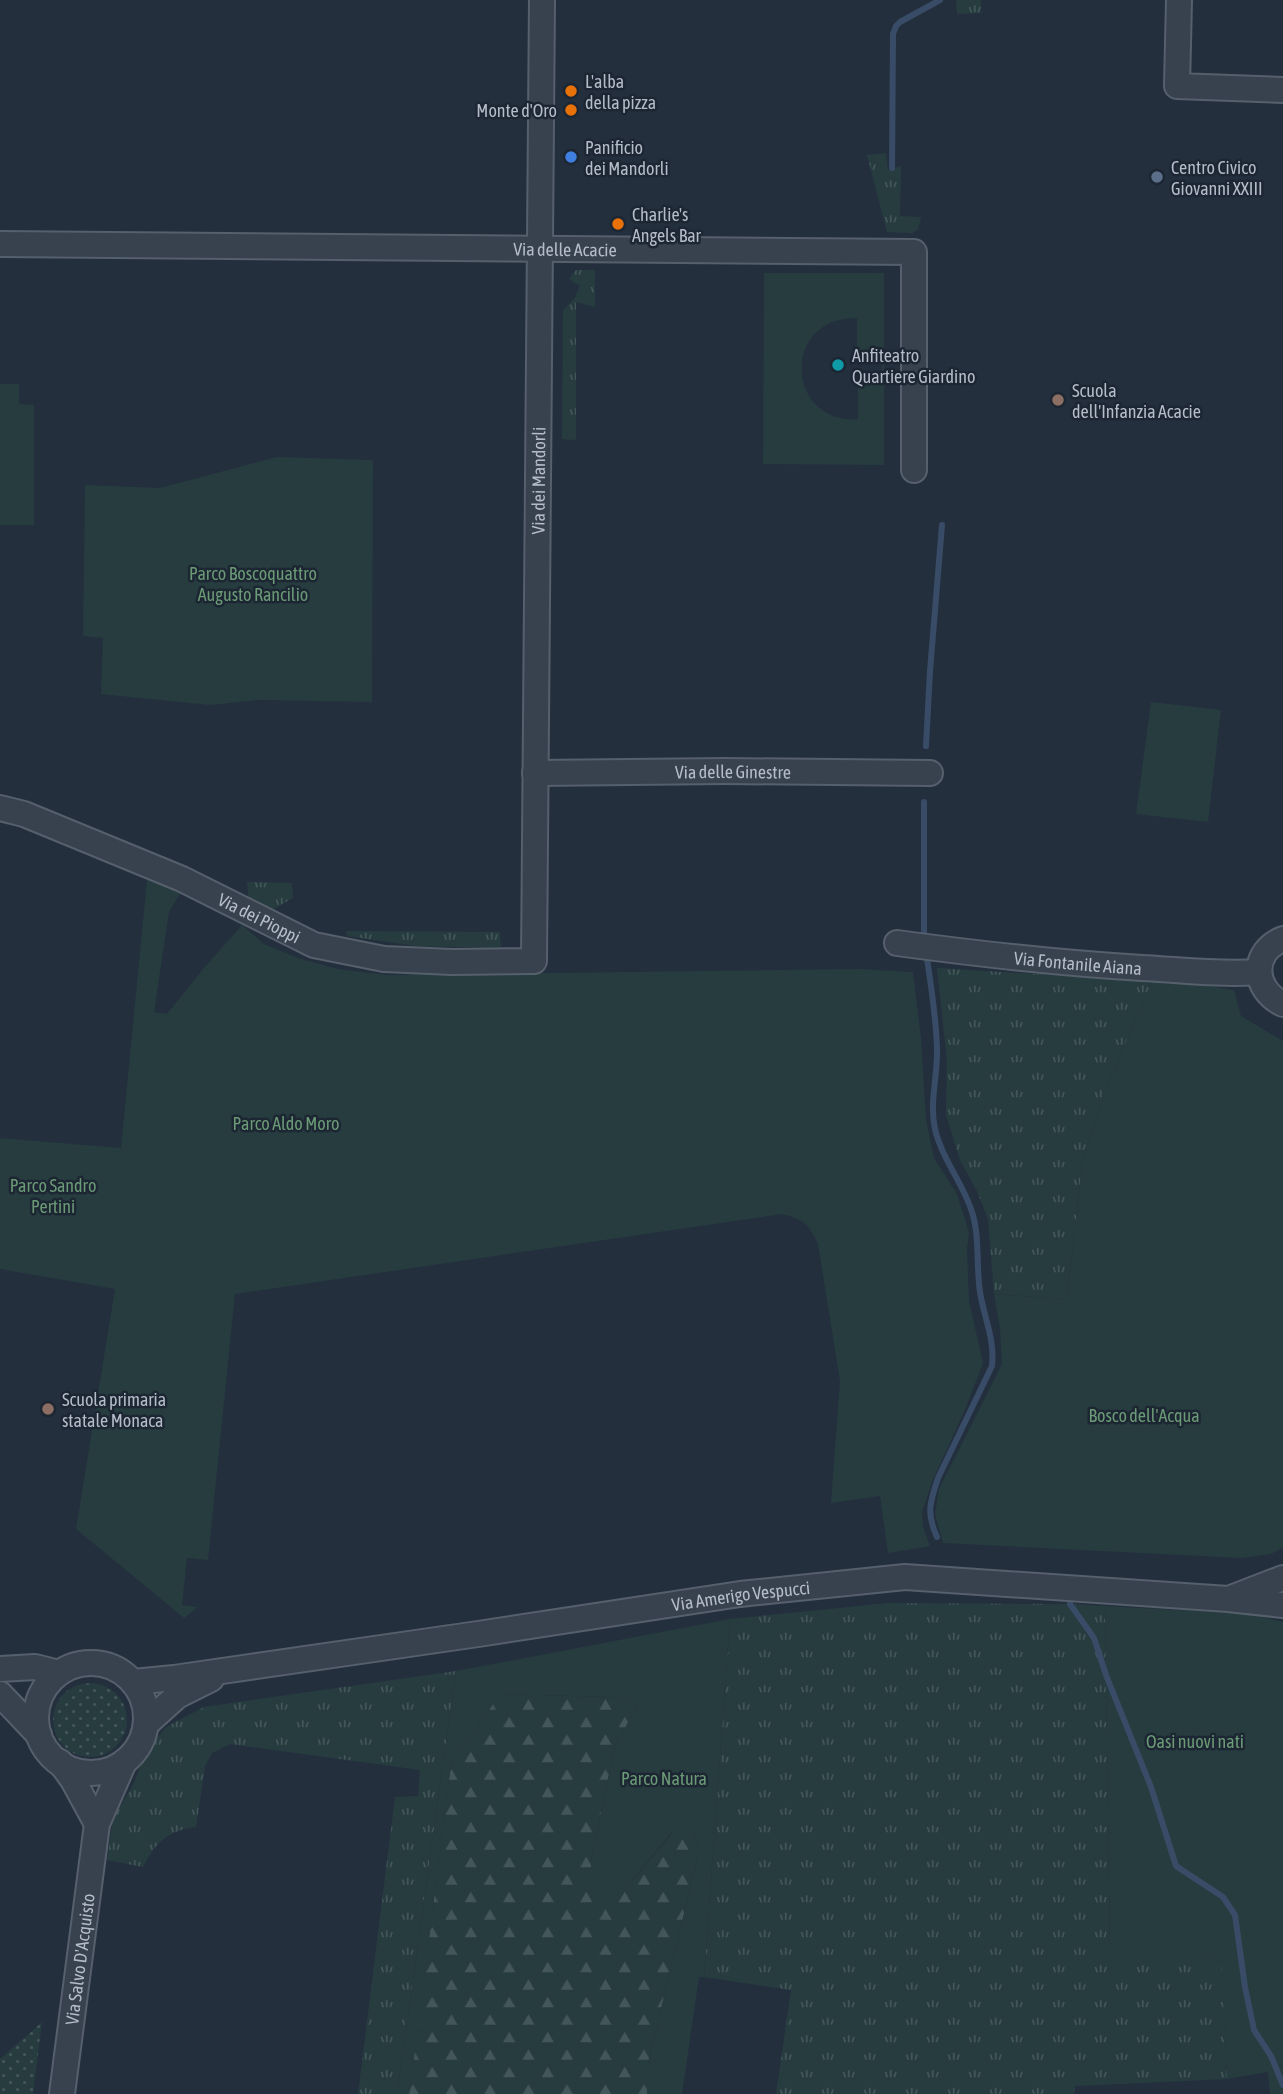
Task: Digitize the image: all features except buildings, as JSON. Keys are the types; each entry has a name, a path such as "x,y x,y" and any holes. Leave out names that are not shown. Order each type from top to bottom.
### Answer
{"street":[{"name":"Via dei Mandorli","path":"534,961 542,0"},
{"path":"1179,0 1177,86 1283,90"},
{"name":"Via delle Acacie","path":"0,244 914,252 914,470"},
{"name":"Via delle Ginestre","path":"535,773 930,773"},
{"name":"Via dei Pioppi","path":"0,808 24,814 182,879 314,945 384,960 534,961"},
{"path":"1283,939 1272,944 1265,952 1259,972 1266,992 1283,1004"},
{"name":"Via Fontanile Aiana","path":"897,943 1091,965 1234,974 1259,972"},
{"name":"Via Amerigo Vespucci","path":"133,1682 740,1594 905,1577 1283,1605"},
{"path":"1228,1599 1283,1578"},
{"path":"39,1735 36,1718 39,1701 47,1685 59,1673 78,1664 98,1663 117,1669 133,1682 144,1702 146,1724"},
{"name":"Via Amerigo Vespucci","path":"124,1762 135,1752 146,1724 177,1696 211,1679 256,1666"},
{"path":"0,1669 35,1667 59,1673"},
{"path":"0,1694 39,1735 50,1754 65,1767 85,1773 106,1771 124,1762"},
{"path":"60,1762 97,1824"},
{"name":"Via Salvo D'Acquisto","path":"62,2094 97,1824 124,1762"}],"green space":[{"path":"956,0 981,0 981,13 957,14"},
{"path":"886,153 888,170 901,166 900,216 921,217 918,230 912,233 887,232 867,155"},
{"path":"576,270 595,270 595,307 576,302 576,440 562,439 563,310 574,299 580,286 569,279"},
{"path":"764,273 884,273 884,465 763,464","holes":["857,318 857,356 882,356 882,384 858,384 858,419 834,416 817,406 806,389 802,370 804,351 815,334 832,322"]},
{"path":"0,384 19,384 19,404 34,405 34,525 0,525"},
{"name":"Parco Boscoquattro Augusto Rancilio","path":"277,457 373,460 372,702 258,700 210,705 101,694 103,638 83,636 85,485 160,488"},
{"path":"1151,702 1221,710 1208,822 1136,814"},
{"name":"Parco Aldo Moro","path":"147,880 181,892 169,912 154,1012 167,1014 242,925 264,944 298,958 337,969 388,975 860,969 913,972 926,1119 934,1158 957,1194 969,1232 969,1301 983,1363 932,1482 922,1512 923,1527 930,1546 888,1553 880,1496 831,1503 840,1381 818,1244 804,1223 782,1214 235,1294 208,1560 187,1558 182,1605 198,1607 184,1618 76,1529 115,1289 0,1269 0,1138 121,1148"},
{"path":"247,882 292,883 293,898 270,911 249,902"},
{"path":"346,931 500,932 501,948 416,946 347,936"},
{"path":"937,968 1152,981 1108,1084 1083,1156 1067,1299 994,1294 988,1219 960,1160 946,1115 947,1061"},
{"name":"Bosco dell'Acqua","path":"1152,981 1234,990 1241,1016 1283,1041 1283,1548 1271,1554 1242,1558 943,1543 935,1514 939,1489 1002,1364 994,1294 1067,1299 1083,1156 1108,1084"},
{"path":"889,1603 1105,1606 1110,1954 1222,1958 1227,2079 1075,2086 1074,2094 776,2094 791,1990 704,1977 730,1619"},
{"name":"Oasi nuovi nati","path":"1105,1606 1249,1614 1283,1622 1283,2094 1270,2094 1268,2072 1227,2079 1221,1958 1110,1955"},
{"name":"Parco Natura","path":"730,1619 704,1977 699,1977 682,2094 647,2094 647,2068 700,1847 692,1832 672,1832 621,1894 591,1898 591,1861 615,1746 638,1705 611,1697 500,1694 451,1764 409,2094 397,2094 456,1671"},
{"path":"456,1671 397,2094 358,2094 395,1797 418,1796 420,1770 230,1744 212,1753 205,1766 196,1827 178,1831 164,1839 152,1851 143,1867 107,1860 113,1819 133,1785 147,1750 166,1727 204,1707"},
{"path":"90,1683 111,1689 121,1699 127,1720 121,1741 111,1751 90,1757 69,1751 59,1741 53,1720 59,1699 69,1689"},
{"path":"500,1694 611,1697 638,1705 615,1746 591,1861 621,1894 673,1832 692,1832 700,1847 647,2068 647,2094 409,2094 451,1764"},
{"path":"42,2022 33,2094 0,2094 0,2059"}],"waterway":[{"path":"892,168 893,34 900,22 940,0"},
{"path":"926,746 942,525"},
{"path":"924,802 924,942"},
{"path":"926,952 937,1058 933,1119 942,1151 968,1201 974,1222 980,1292 993,1356 992,1366 935,1486 930,1514 937,1537"},
{"path":"1070,1604 1094,1638 1151,1787 1176,1866 1223,1897 1235,1915 1254,2030 1271,2056 1283,2085"}],"place":[{"name":"L'alba della pizza","path":"571,91"},
{"name":"Monte d'Oro","path":"571,110"},
{"name":"Panificio dei Mandorli","path":"571,157"},
{"name":"Centro Civico Giovanni XXIII","path":"1157,177"},
{"name":"Charlie's Angels Bar","path":"618,224"},
{"name":"Anfiteatro Quartiere Giardino","path":"838,365"},
{"name":"Scuola dell'Infanzia Acacie","path":"1058,400"},
{"name":"Scuola primaria statale Monaca","path":"48,1409"}],"park label":[{"name":"Parco Sandro Pertini","path":"53,1195"}]}
